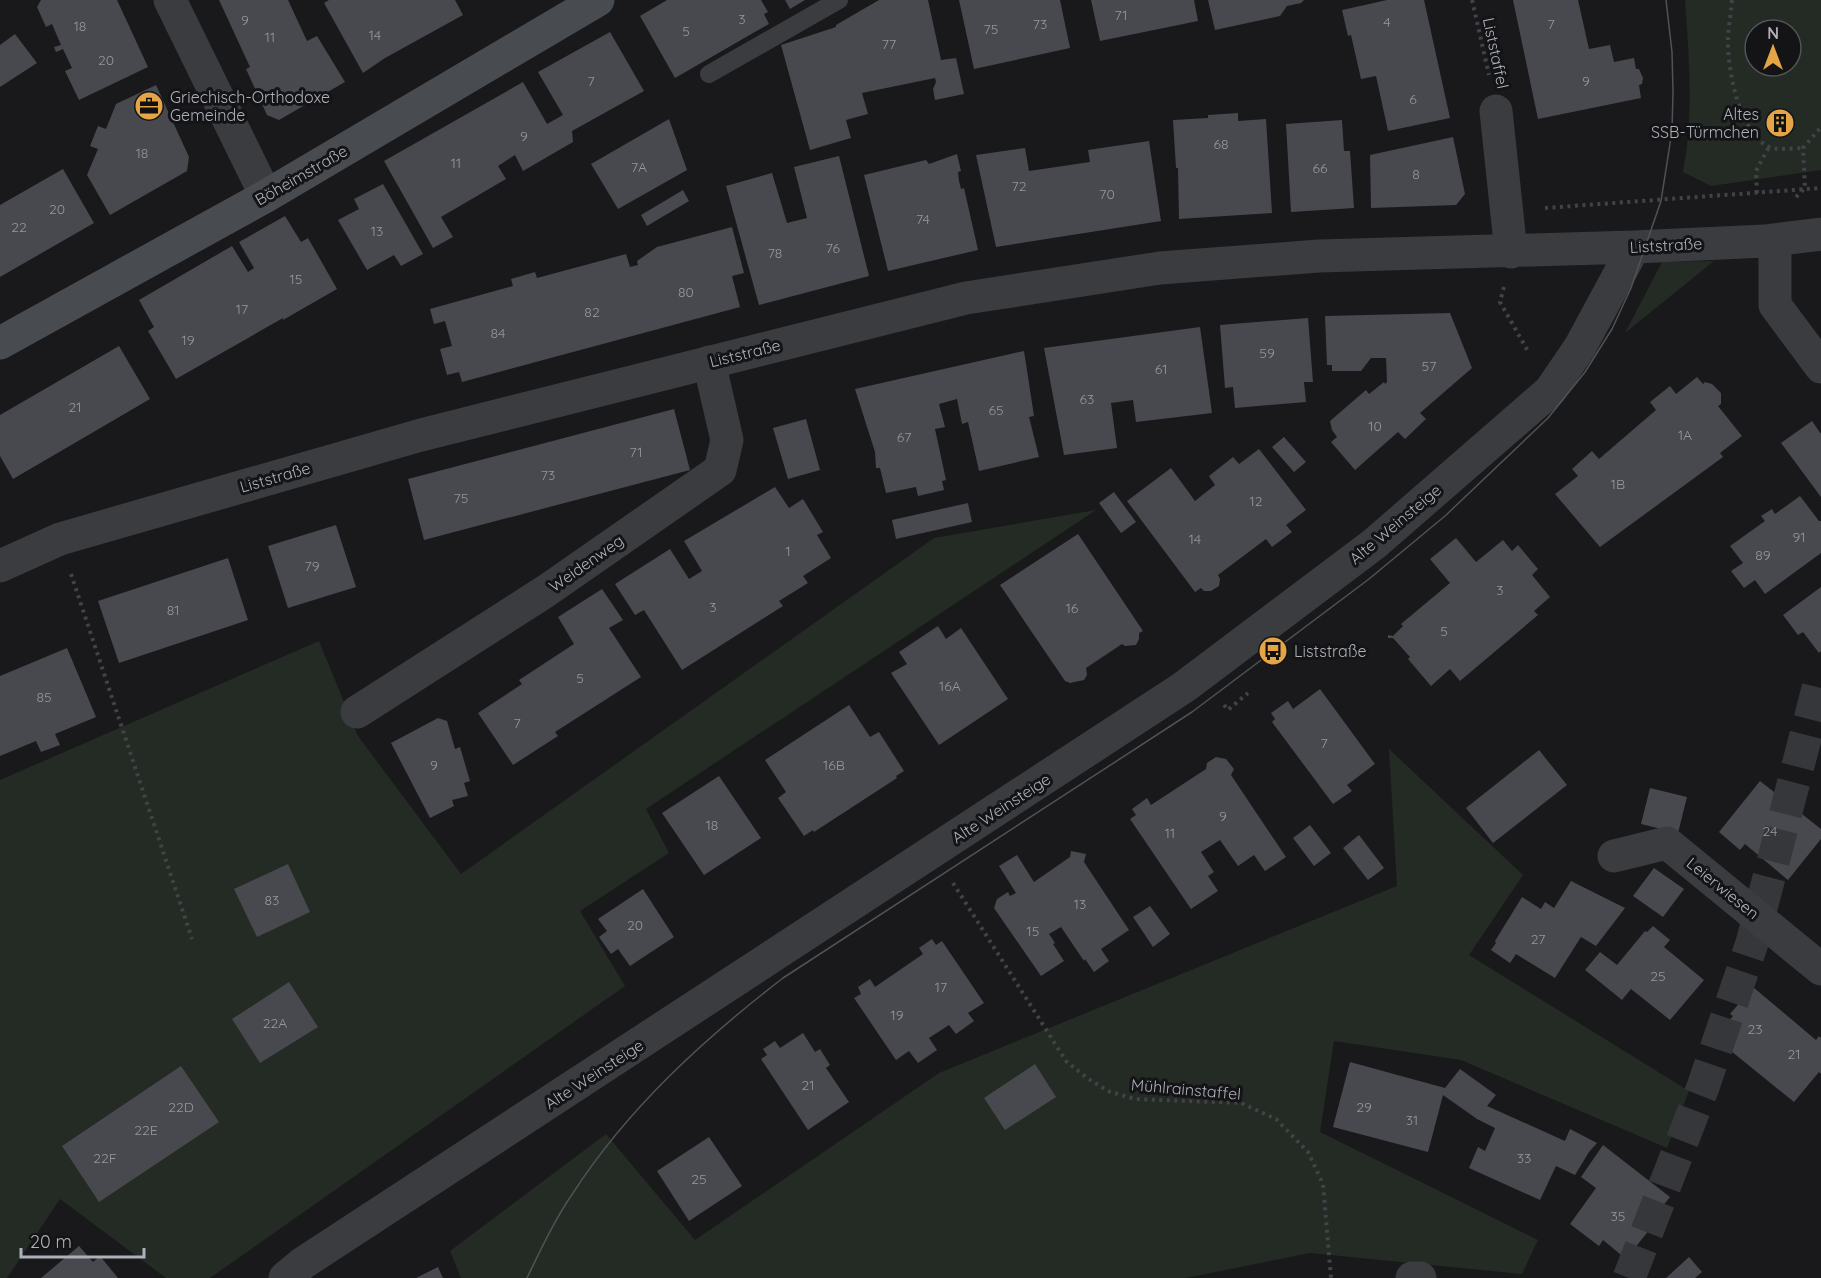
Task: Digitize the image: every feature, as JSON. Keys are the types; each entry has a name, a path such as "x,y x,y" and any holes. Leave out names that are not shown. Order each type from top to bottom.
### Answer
{"street":[{"path":"170,0 266,196"},
{"name":"Böheimstraße","path":"0,343 266,196 598,0"},
{"path":"1496,111 1511,252"},
{"name":"Liststraße","path":"0,566 60,539 421,435 966,298 1160,268 1319,256 1634,247 1764,240 1821,234"},
{"path":"1764,240 1775,305 1821,368"},
{"name":"Alte Weinsteige","path":"285,1278 303,1263 934,852 1200,675 1374,544 1550,391 1580,346 1634,247"},
{"name":"Weidenweg","path":"357,712 546,591 720,470 727,440 708,362"},
{"name":"Leierwiesen","path":"1614,856 1667,843 1821,969"},
{"path":"1412,1278 1420,1278"}],"lane":[{"path":"709,74 839,0"}],"path":[{"name":"Liststaffel","path":"1472,0 1496,111"},
{"path":"1732,0 1728,39 1731,77 1742,113 1753,135 1769,147 1803,148"},
{"path":"1764,240 1804,188 1803,148 1821,127"},
{"path":"1757,192 1756,171 1769,147"},
{"path":"1508,210 1821,188"},
{"path":"1500,302 1550,391"},
{"path":"60,539 192,939"},
{"name":"Mühlrainstaffel","path":"934,852 1066,1061 1087,1078 1108,1091 1135,1100 1241,1103 1276,1119 1308,1152 1323,1184 1331,1278"}],"shaded area":[{"path":"1685,0 1821,0 1821,170 1711,186 1683,172 1689,129 1689,65"},
{"path":"1714,261 1625,333 1662,262"},
{"path":"1096,510 646,809 669,853 580,911 625,986 210,1278 166,1278 60,1199 7,1278 0,1278 0,780 319,641 358,736 461,874 934,538"},
{"path":"1389,749 1523,875 1469,955 1689,1091 1667,1148 1461,1060 1334,1041 1320,1132 1538,1240 1522,1274 1310,1253 1186,1278 461,1278 450,1251 606,1134 695,1240 939,1073 1397,886"}],"building":[{"path":"41,0 117,0 148,67 79,100 65,71 72,68 63,49 56,52 54,47 61,45 52,24 46,27 37,7"},
{"path":"219,0 288,0 307,41 317,36 345,82 279,120 267,115 246,69 250,67"},
{"path":"329,0 455,0 463,15 385,58 363,73 324,3"},
{"path":"667,0 761,0 768,12 764,14 769,24 675,78 640,16"},
{"path":"785,0 805,0 790,9"},
{"path":"879,0 928,0 941,60 956,58 964,94 935,100 933,89 935,78 862,93 868,114 846,120 851,138 810,150 781,45 836,27"},
{"path":"959,0 1060,0 1070,48 974,69"},
{"path":"1091,0 1194,0 1198,21 1100,41"},
{"path":"1208,0 1304,0 1301,3 1287,6 1280,16 1215,30"},
{"path":"1387,0 1424,0 1450,118 1388,131 1376,76 1361,79 1351,35 1348,36 1342,10"},
{"path":"1513,0 1578,0 1589,49 1610,45 1614,62 1634,58 1636,69 1639,69 1643,78 1642,84 1639,85 1641,98 1538,119"},
{"path":"610,32 644,91 572,131 573,142 523,171 515,155 498,166 506,179 441,217 453,237 433,248 384,161 523,82 547,124 563,115 538,72"},
{"path":"15,34 37,63 0,87 0,45"},
{"path":"156,85 189,157 187,171 110,215 87,175 98,149 90,146 98,126 106,129 116,104"},
{"path":"1238,113 1238,121 1266,119 1272,213 1179,219 1178,168 1176,168 1173,120"},
{"name":"Altes SSB-Türmchen","path":"1776,115 1790,118 1789,129 1783,132 1770,129 1768,122 1770,117"},
{"path":"669,119 687,170 618,209 591,164"},
{"path":"1342,120 1344,151 1350,151 1354,208 1291,212 1286,124"},
{"path":"1453,137 1465,194 1456,205 1371,208 1370,155"},
{"path":"1149,141 1161,221 996,247 976,155 1025,148 1029,171 1090,162 1088,150"},
{"path":"957,154 961,171 958,172 959,181 961,189 964,188 978,250 888,271 864,175 926,160 929,164"},
{"path":"839,156 869,276 759,305 726,186 772,173 787,223 807,218 794,167"},
{"path":"63,169 94,223 0,277 0,205"},
{"path":"383,184 423,254 401,266 394,255 367,270 338,220 359,209 354,199"},
{"path":"683,190 689,201 647,226 641,215"},
{"path":"285,216 301,242 308,238 337,289 176,379 148,331 154,327 139,300 232,246 248,272 254,268 239,242"},
{"path":"732,227 744,273 732,276 740,307 462,382 459,372 447,375 440,349 452,346 445,321 434,324 430,309 513,286 511,279 535,272 537,278 626,254 630,267 638,265 637,261 657,247"},
{"path":"1450,313 1472,368 1420,413 1426,419 1405,439 1398,432 1355,470 1331,442 1337,437 1330,421 1366,390 1369,394 1387,382 1386,358 1371,358 1361,371 1332,371 1332,365 1327,365 1325,316"},
{"path":"1308,318 1313,382 1304,382 1306,402 1235,408 1233,387 1225,388 1220,325"},
{"path":"1200,327 1212,413 1136,422 1133,400 1111,403 1117,448 1064,455 1044,348"},
{"path":"119,346 150,399 13,479 0,456 0,415"},
{"path":"1024,351 1034,416 1029,417 1039,457 979,471 968,422 962,424 957,399 939,404 945,427 935,429 946,480 942,481 944,490 918,496 916,487 886,493 880,468 876,468 875,452 855,389"},
{"path":"1697,377 1703,384 1705,382 1712,384 1721,393 1721,404 1718,406 1742,436 1720,453 1723,457 1600,547 1555,494 1578,476 1572,469 1592,451 1599,459 1656,410 1650,402 1670,386 1676,394"},
{"path":"674,409 690,470 424,540 408,479"},
{"path":"806,419 820,470 788,479 773,428"},
{"path":"1812,421 1821,434 1821,497 1781,443"},
{"path":"1284,437 1306,462 1294,472 1272,447"},
{"path":"1259,449 1306,510 1286,525 1292,532 1272,547 1266,539 1218,575 1219,586 1211,591 1204,591 1201,588 1195,592 1127,501 1171,468 1195,501 1215,485 1209,476 1233,457 1239,464"},
{"path":"775,487 789,508 803,499 823,532 817,535 831,558 803,576 808,583 779,601 783,606 682,670 644,610 635,615 615,584 670,549 689,579 702,571 684,541"},
{"path":"1114,492 1136,522 1121,533 1099,503"},
{"path":"1800,496 1821,521 1821,553 1765,594 1755,580 1744,588 1731,571 1743,563 1730,546 1765,521 1761,516 1772,509 1775,514"},
{"path":"968,503 972,522 896,539 892,520"},
{"path":"336,525 356,587 288,608 268,546"},
{"path":"1078,534 1143,631 1139,633 1136,645 1122,644 1086,668 1087,675 1084,680 1070,683 1065,681 1000,585"},
{"path":"1456,538 1476,562 1503,540 1512,551 1518,545 1538,569 1532,575 1550,597 1534,611 1538,615 1460,681 1450,669 1431,686 1408,659 1410,657 1393,638 1388,638 1388,635 1393,636 1403,626 1401,624 1450,583 1430,559"},
{"path":"228,558 248,620 119,663 98,601"},
{"path":"1821,587 1821,651 1819,653 1803,632 1798,635 1783,615"},
{"path":"602,589 623,620 609,628 641,677 555,732 558,736 513,765 478,713 522,684 519,680 574,644 558,617"},
{"path":"938,626 946,639 961,628 1008,699 939,745 891,673 907,664 899,652"},
{"path":"67,648 96,717 55,734 60,745 41,752 36,741 0,756 0,676"},
{"path":"1320,689 1375,764 1347,785 1352,791 1333,804 1272,722 1275,719 1271,713 1288,701 1293,709"},
{"path":"849,705 870,737 879,732 904,771 896,776 897,778 814,832 813,830 804,836 778,798 786,792 765,760"},
{"path":"438,718 447,721 455,749 460,747 470,781 464,783 468,796 452,800 454,806 430,818 391,743"},
{"path":"1539,750 1567,785 1493,843 1466,808"},
{"path":"1216,757 1226,759 1234,769 1231,775 1286,857 1265,871 1254,855 1238,866 1220,840 1201,852 1214,872 1208,876 1218,891 1191,909 1130,819 1136,815 1132,809 1147,798 1151,805 1206,769 1207,763"},
{"path":"719,776 761,838 704,875 662,813"},
{"path":"1760,781 1821,829 1821,839 1788,880 1745,844 1740,850 1719,832"},
{"path":"1650,788 1687,797 1678,833 1641,824"},
{"path":"1310,825 1331,853 1314,866 1293,838"},
{"path":"1359,835 1384,868 1368,880 1343,848"},
{"path":"1071,851 1086,854 1084,862 1129,930 1101,949 1109,961 1094,972 1061,927 1049,934 1064,961 1041,976 994,908 997,899 1008,892 1010,896 1016,893 999,866 1017,855 1034,882 1070,857"},
{"path":"288,864 310,912 257,937 234,889"},
{"path":"1654,868 1684,889 1663,917 1633,896"},
{"path":"1571,881 1625,908 1596,946 1581,937 1555,978 1516,954 1510,963 1491,950 1522,897 1541,909 1545,902 1554,908"},
{"path":"643,889 674,937 630,966 618,949 611,954 599,937 607,931 598,919"},
{"path":"1150,906 1170,934 1153,947 1133,917"},
{"path":"1653,926 1670,940 1664,947 1704,980 1670,1020 1631,989 1622,1000 1585,970 1600,952 1617,965 1645,931 1647,932"},
{"path":"932,939 936,945 942,941 984,1003 968,1013 974,1021 956,1034 949,1025 929,1038 937,1050 918,1063 909,1051 896,1060 854,998 861,994 858,987 870,979 875,987 923,954 919,948"},
{"path":"289,982 318,1027 260,1063 232,1019"},
{"path":"1753,987 1816,1040 1819,1036 1821,1038 1821,1074 1819,1072 1794,1102 1715,1038 1733,1016 1730,1014"},
{"path":"803,1033 815,1052 820,1049 830,1065 826,1068 849,1102 808,1130 761,1059 767,1055 763,1049 775,1041 780,1048"},
{"path":"1350,1062 1445,1088 1460,1069 1496,1095 1487,1106 1565,1141 1570,1129 1597,1143 1575,1175 1556,1166 1540,1200 1469,1168 1478,1147 1485,1151 1495,1128 1477,1119 1443,1095 1428,1152 1333,1127"},
{"path":"1035,1064 1056,1097 1005,1130 984,1098"},
{"path":"181,1066 219,1122 99,1202 62,1146"},
{"path":"709,1137 742,1186 689,1221 657,1171"},
{"path":"1603,1145 1670,1197 1658,1212 1662,1214 1626,1259 1603,1240 1599,1246 1570,1224 1596,1188 1581,1177"},
{"path":"79,1246 93,1262 100,1256 118,1278 41,1278"},
{"path":"1689,1257 1702,1272 1695,1278 1666,1278"},
{"path":"438,1267 443,1278 416,1278"}],"tunnel":[{"path":"1629,1278 1703,1087 1752,943 1821,677"}],"tram line":[{"path":"527,1278 560,1213 618,1132 669,1076 725,1025 783,978 1192,712 1369,579 1445,516 1548,418 1585,372 1612,329 1631,288 1661,201 1672,131 1673,91 1672,52 1666,0"}],"place":[{"name":"Griechisch-Orthodoxe Gemeinde","path":"149,106"},
{"name":"Altes SSB-Türmchen","path":"1780,123"},
{"name":"Liststraße","path":"1273,651"}]}
